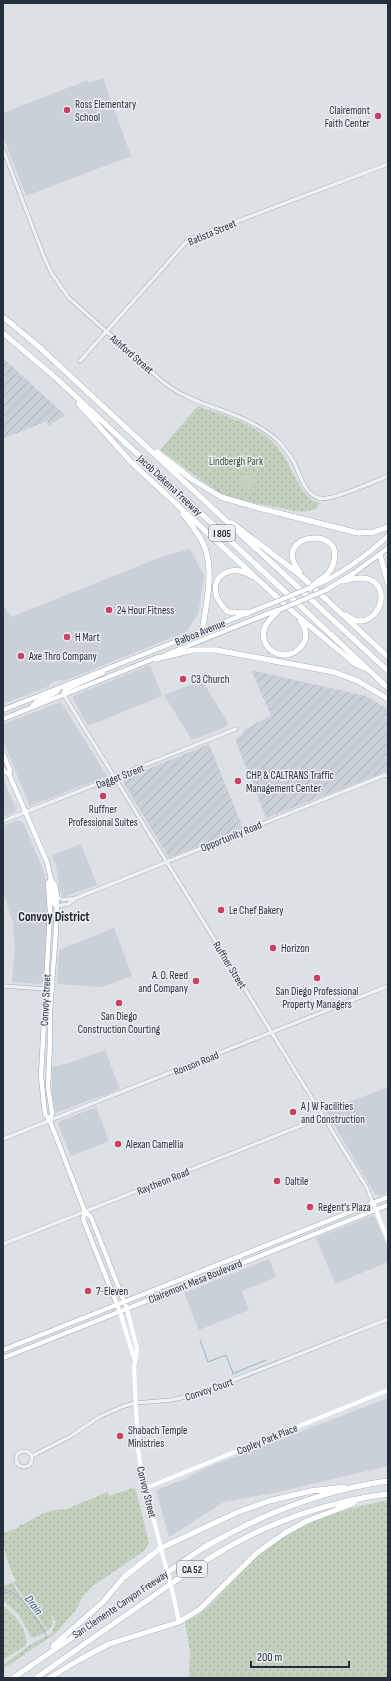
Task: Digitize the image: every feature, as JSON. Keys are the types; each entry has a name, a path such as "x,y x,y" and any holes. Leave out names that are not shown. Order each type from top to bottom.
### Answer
{"highway":[{"name":"Jacob Dekema Freeway","path":"3,317 37,345 388,671"},
{"name":"Jacob Dekema Freeway","path":"3,333 56,378 388,688"},
{"path":"56,378 124,455 267,586 304,624 306,638 300,649 289,655 278,655 270,650 264,635 264,628 279,610"},
{"path":"132,434 190,478 221,497 358,533 374,532 388,527"},
{"path":"202,499 300,575 309,586 339,611 388,657"},
{"path":"176,504 205,547 209,563 210,575 202,632"},
{"path":"311,538 322,538 332,545 336,555 330,573 318,583 309,586 294,565 292,555 294,547 311,538"},
{"path":"380,555 388,583"},
{"path":"248,613 228,612 222,606 217,597 216,587 219,578 225,572 236,569 245,571 267,586"},
{"path":"339,611 357,621 368,619 378,611 382,599 379,588 372,580 360,578 343,581"},
{"path":"293,612 354,663 369,670"},
{"path":"155,659 194,650 216,650 334,672 358,681 388,699"},
{"name":"San Clemente Canyon Freeway","path":"13,1678 40,1658 203,1548 231,1531 256,1519 311,1498 364,1484 388,1481"},
{"path":"40,1658 103,1602 124,1577 161,1548 238,1512 269,1501 311,1490 364,1484"},
{"name":"San Clemente Canyon Freeway","path":"36,1678 178,1579 226,1548 279,1522 308,1512 367,1497 388,1494"},
{"path":"49,1678 109,1644 179,1622 200,1609 258,1552 285,1533 308,1521 367,1497"}],"main road":[{"path":"318,583 342,572 376,547 388,536"},
{"name":"Balboa Avenue","path":"3,719 326,590 343,581 388,548"},
{"name":"Balboa Avenue","path":"3,710 272,604 309,586"},
{"path":"64,695 64,691 66,689 100,676 110,668"},
{"path":"31,708 36,702 57,692 59,688"},
{"name":"Convoy Street","path":"3,754 10,770 9,774 47,862 50,912 41,1061 43,1105 45,1114 50,1121 85,1212 90,1217 127,1309 136,1349 134,1358"},
{"name":"Convoy Street","path":"3,769 9,774"},
{"path":"49,881 52,885 53,904 57,906"},
{"name":"Convoy Street","path":"49,881 55,885 57,897 48,1062 48,1087 52,1113 50,1121"},
{"path":"43,1035 46,1039 45,1058 48,1062"},
{"path":"41,1061 44,1066 48,1087"},
{"name":"Clairemont Mesa Boulevard","path":"3,1350 388,1197"},
{"name":"Ruffner Street","path":"373,1203 388,1240"},
{"name":"Clairemont Mesa Boulevard","path":"3,1358 388,1205"},
{"name":"Convoy Street","path":"85,1212 84,1219 120,1312 134,1358 138,1449 146,1488 179,1622"},
{"name":"Copley Park Place","path":"146,1488 388,1390"}],"street":[{"name":"Ashford Street","path":"3,149 41,251 52,274 69,298 176,392 246,419 269,433 289,454 307,490 314,497 322,499 333,497 388,476"},
{"name":"Batista Street","path":"80,361 188,240 388,164"},
{"name":"Ruffner Street","path":"64,695 366,1186 373,1203"},
{"name":"Dagget Street","path":"3,821 236,729"},
{"name":"Opportunity Road","path":"57,906 68,904 76,898 387,775"},
{"path":"57,897 63,900 76,898"},
{"path":"3,986 52,989"},
{"name":"Ronson Road","path":"3,1139 388,986"},
{"name":"Raytheon Road","path":"3,1244 323,1117"},
{"name":"Convoy Court","path":"32,1456 71,1436 99,1417 136,1403 172,1400 201,1393 388,1319"},
{"name":"Convoy Court","path":"22,1450 27,1451 32,1456 31,1462 26,1467 18,1466 15,1461 17,1453 22,1450"}],"shaded area":[{"path":"103,78 131,156 26,196 3,136 3,113 88,80 89,83"},
{"path":"3,358 65,415 49,426 47,421 3,439"},
{"path":"190,549 204,576 198,614 186,632 64,681 59,680 51,683 45,688 3,704 3,604 11,617 161,557"},
{"path":"150,665 162,696 88,726 73,699 73,696"},
{"path":"251,670 366,696 388,709 388,771 266,818 235,739 242,735 244,730 271,715"},
{"path":"200,681 203,682 228,723 226,727 192,740 164,695"},
{"path":"61,702 107,776 30,806 3,741 3,724"},
{"path":"209,744 243,828 169,858 123,782 124,779"},
{"path":"3,779 17,811 3,817"},
{"path":"17,820 23,822 44,872 46,882 49,913 44,981 40,984 12,982 15,947 13,923 3,893 3,826"},
{"path":"81,844 97,885 64,897 60,892 56,866 52,855"},
{"path":"114,928 132,976 102,987 59,984 57,981 59,950"},
{"path":"105,1050 120,1089 56,1113 52,1092 52,1067 69,1063"},
{"path":"388,1087 388,1192 380,1196 375,1194 326,1111"},
{"path":"96,1107 109,1141 71,1156 58,1124 60,1121"},
{"path":"372,1216 375,1217 388,1248 388,1262 335,1284 316,1238"},
{"path":"269,1259 276,1277 242,1291 249,1310 199,1330 184,1293"},
{"path":"388,1398 388,1466 278,1492 224,1502 169,1537 156,1490 185,1479 203,1469"}],"green space":[{"name":"Lindbergh Park","path":"198,406 242,422 263,434 279,449 302,489 313,500 320,503 316,509 301,512 244,501 219,493 160,450"},
{"path":"248,473 258,481 247,494 237,485"},
{"path":"135,1487 149,1543 144,1551 93,1586 83,1596 76,1610 56,1633 3,1669 3,1665 33,1643 51,1634 56,1622 51,1615 52,1624 48,1631 13,1582 16,1581 6,1558 3,1533 18,1528 21,1523 23,1525 37,1516 55,1510 64,1510 108,1492 109,1496"},
{"path":"388,1500 388,1678 189,1678 190,1652 185,1622 199,1614 210,1605 253,1560 268,1548 299,1528 333,1514"},
{"path":"13,1582 15,1588 47,1631 34,1638 31,1637 19,1615 3,1601 3,1586"},
{"path":"3,1606 12,1613 23,1628 26,1645 3,1660"}],"waterway":[{"path":"200,1340 208,1362 226,1355 233,1373"},
{"path":"232,1374 266,1360"},
{"name":"Drain","path":"3,1595 10,1591 22,1600 36,1618 47,1637"}],"place":[{"name":"Ross Elementary School","path":"67,110"},
{"name":"Clairemont Faith Center","path":"378,116"},
{"name":"24 Hour Fitness","path":"109,610"},
{"name":"H Mart","path":"67,637"},
{"name":"Axe Thro Company","path":"21,656"},
{"name":"C3 Church","path":"183,679"},
{"name":"CHP & CALTRANS Traffic Management Center","path":"238,781"},
{"name":"Ruffner Professional Suites","path":"103,796"},
{"name":"Le Chef Bakery","path":"221,910"},
{"name":"Horizon","path":"273,948"},
{"name":"San Diego Professional Property Managers","path":"317,978"},
{"name":"A. O. Reed and Company","path":"196,981"},
{"name":"San Diego Construction Courting","path":"119,1003"},
{"name":"A J W Facilities and Construction","path":"293,1112"},
{"name":"Alexan Camellia","path":"118,1144"},
{"name":"Daltile","path":"277,1181"},
{"name":"Regent's Plaza","path":"310,1207"},
{"name":"7-Eleven","path":"88,1291"},
{"name":"Shabach Temple Ministries","path":"120,1436"}],"district":[{"name":"Convoy District","path":"54,916"}]}
